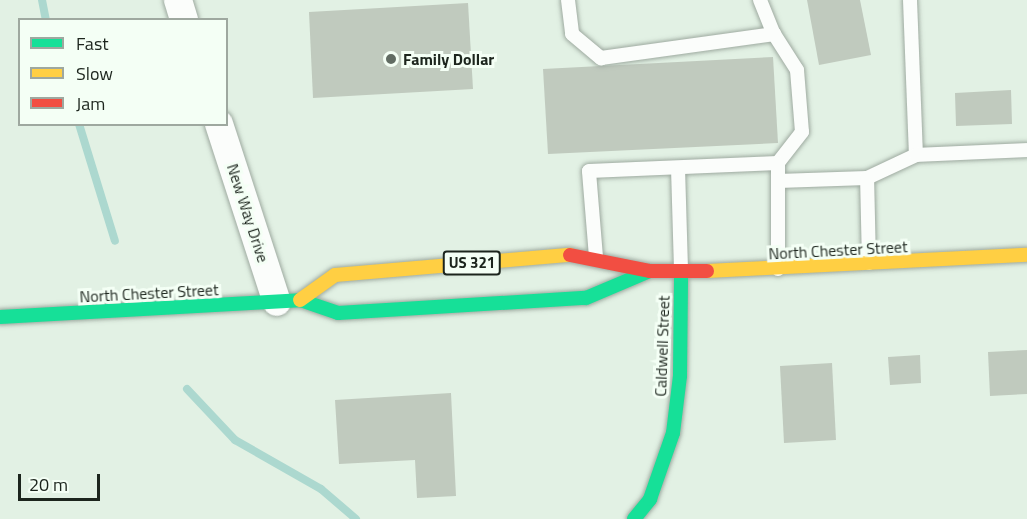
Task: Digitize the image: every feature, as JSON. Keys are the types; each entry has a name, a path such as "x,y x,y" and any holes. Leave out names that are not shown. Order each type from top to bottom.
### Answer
{"main road":[{"name":"North Chester Street","path":"289,301 335,275 583,254 650,271 681,272 778,270 1027,255"},
{"name":"North Chester Street","path":"0,317 289,301 338,313 586,298 650,271"},
{"name":"Caldwell Street","path":"634,519 650,499 673,433 680,376 681,272"}],"street":[{"path":"178,0 183,18"},
{"name":"New Way Drive","path":"220,126 289,301"}],"lane":[{"path":"568,0 572,34 600,58 774,34"},
{"path":"760,0 774,34 797,70 802,132 778,164 778,270"},
{"path":"910,0 915,155"},
{"path":"778,181 867,178 915,155 1027,150"},
{"path":"596,259 589,171 778,164"},
{"path":"678,168 681,272"},
{"path":"867,178 869,265"}],"building":[{"path":"807,0 860,0 871,55 819,65"},
{"path":"468,3 473,89 313,98 309,12"},
{"path":"773,57 778,143 548,154 543,69"},
{"path":"1011,90 1012,124 956,126 955,93"},
{"path":"1027,350 1027,394 990,396 988,352"},
{"path":"920,355 921,383 890,385 888,357"},
{"path":"832,363 836,440 784,443 780,366"},
{"path":"451,393 456,496 417,498 415,460 339,464 335,400"}],"waterway":[{"path":"42,0 46,18"},
{"path":"80,126 115,241"},
{"path":"187,389 235,440 321,489 356,519"}],"traffic: fast":[{"path":"0,317 300,300 338,313 586,298 650,271"},
{"path":"634,519 650,499 673,433 680,376 681,272"}],"traffic: slow":[{"path":"300,300 335,275 570,255"},
{"path":"707,271 1027,255"}],"traffic: jam":[{"path":"570,255 650,271 707,271"}],"place":[{"name":"Family Dollar","path":"391,59"}]}
